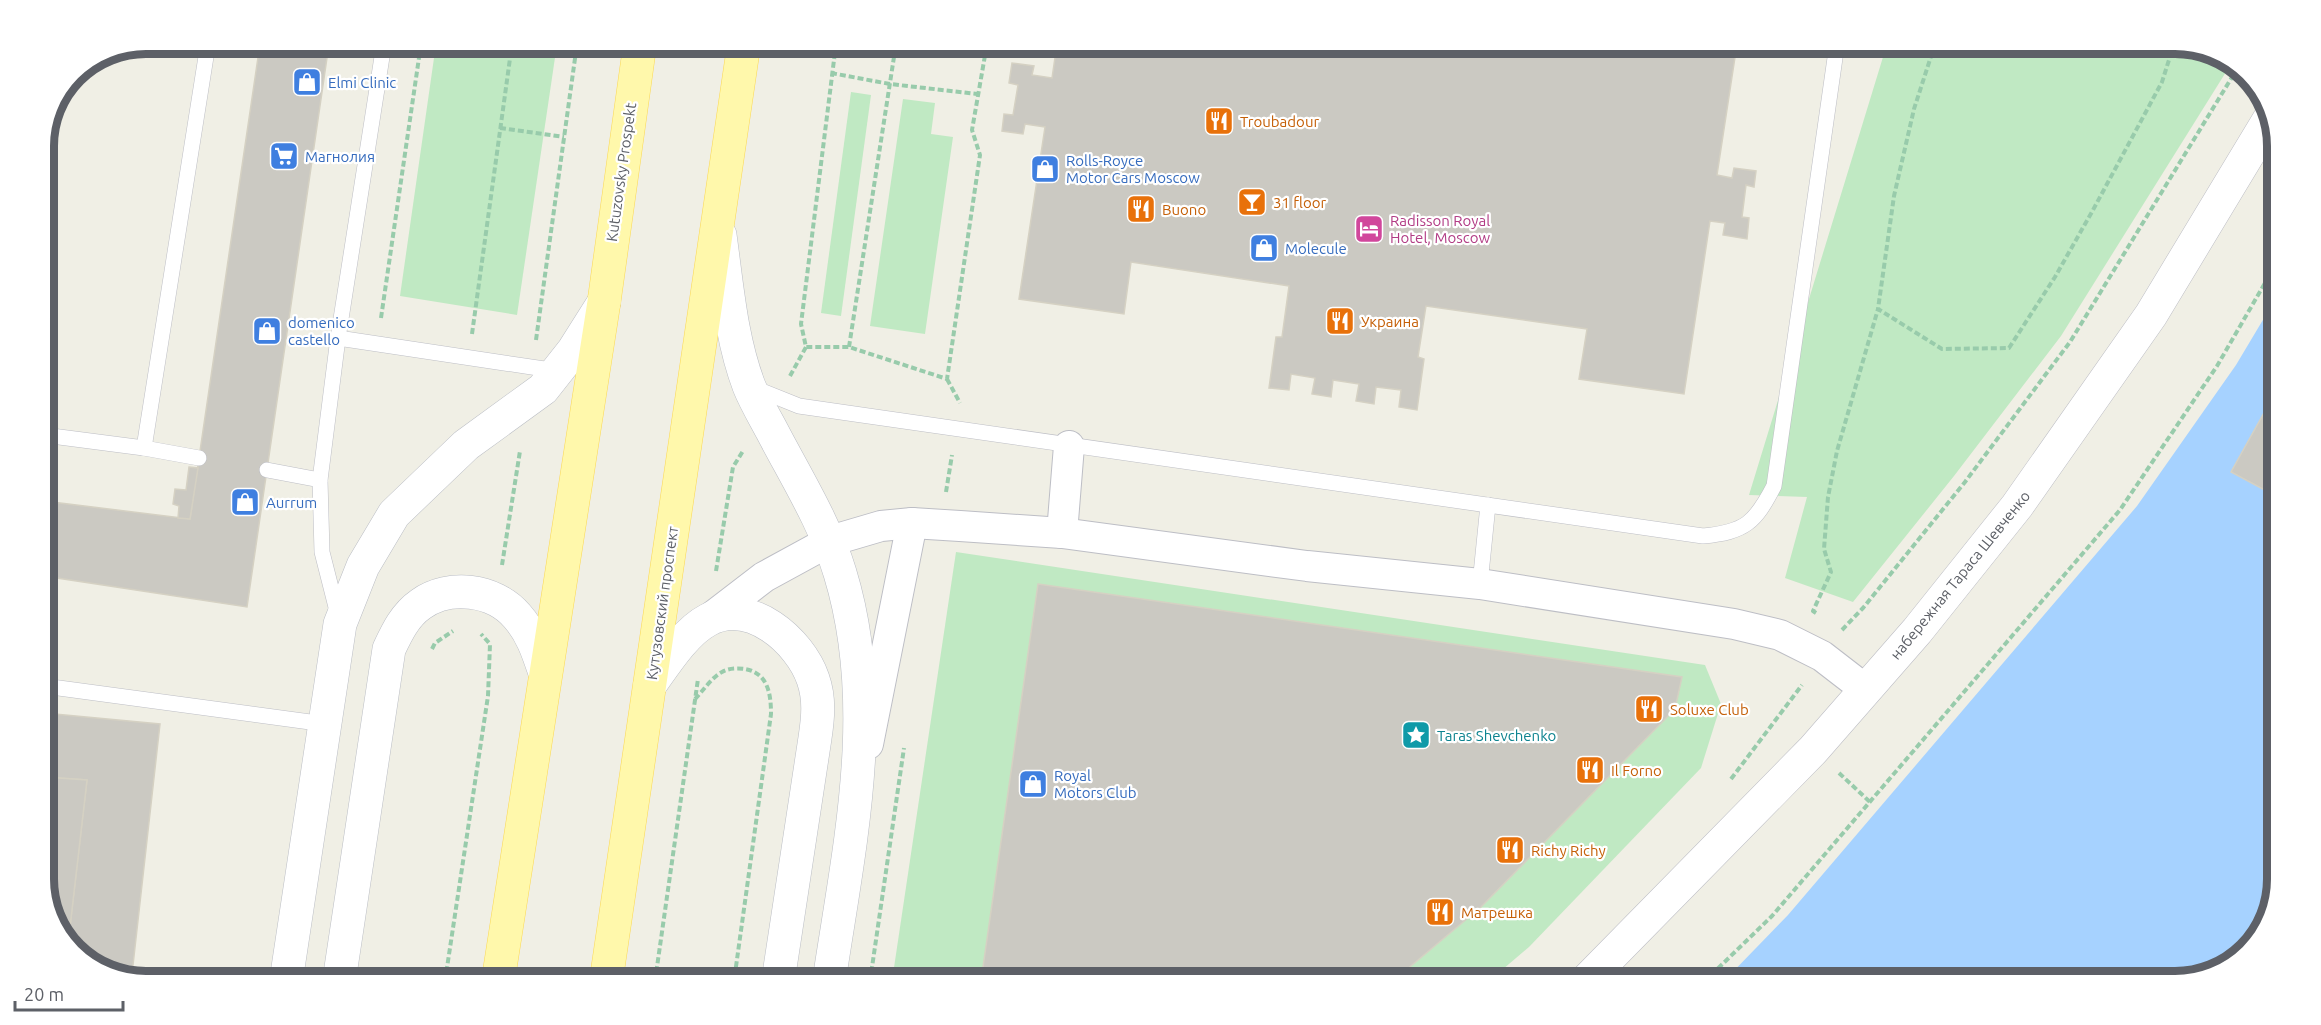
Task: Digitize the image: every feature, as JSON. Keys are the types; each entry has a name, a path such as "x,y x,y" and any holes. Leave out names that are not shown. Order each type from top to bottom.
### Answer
{"main road":[{"name":"Kutuzovsky Prospekt","path":"604,302 639,54"},
{"path":"743,54 718,225 735,333 763,400 830,542 841,575 854,629 861,690 856,803 831,971"},
{"name":"набережная Тараса Шевченко","path":"1596,971 1813,750 1917,631 2017,506 2151,315 2265,127"},
{"name":"Кутузовский проспект","path":"607,971 718,225"},
{"path":"288,971 340,624 363,566 394,514 466,445 543,389 545,370 573,351 604,302"},
{"path":"500,971 604,302"},
{"path":"341,971 389,649 402,623 421,604 447,592 471,593 497,598 516,615 533,639 545,673"},
{"path":"650,685 678,646 708,620 735,613 759,619 782,634 798,652 813,678 819,708 779,971"}],"street":[{"path":"1062,533 1069,446"},
{"path":"708,620 764,577 830,542 880,526 926,524 1062,533 1307,566 1480,584 1734,624 1780,635 1822,656 1866,690"},
{"path":"856,803 926,524"}],"lane":[{"path":"144,448 206,54"},
{"path":"340,624 322,552 320,480 338,338 382,54"},
{"path":"763,400 956,430 1703,536 1727,534 1747,525 1763,507 1774,486 1836,54"},
{"path":"338,338 545,370"},
{"path":"54,436 199,458"},
{"path":"267,470 320,480"},
{"path":"1480,584 1488,505"},
{"path":"54,687 325,724"}],"path":[{"path":"379,328 419,55 437,54"},
{"path":"471,340 510,54"},
{"path":"545,370 564,137 576,54"},
{"path":"806,347 801,324 834,54"},
{"path":"849,347 894,54"},
{"path":"926,524 956,430 960,401 947,379 980,155 972,130 985,54"},
{"path":"1822,618 1813,611 1831,572 1824,549 1828,497 1837,451 1878,309 1894,196 1914,108 1932,54"},
{"path":"1878,309 1941,349 2009,348 2055,277 2131,139 2162,82 2171,54"},
{"path":"831,73 890,84 977,94"},
{"path":"1822,656 1965,482 2070,342 2233,75"},
{"path":"500,128 564,137"},
{"path":"1715,971 1772,916 2120,510 2217,366 2267,280"},
{"path":"806,347 849,347 947,379"},
{"path":"708,620 733,467 763,400 806,347"},
{"path":"447,971 488,696 490,644 527,401"},
{"path":"430,651 443,637 458,629"},
{"path":"478,631 490,644"},
{"path":"695,699 722,672 737,668 754,671 766,682 771,697 771,714 735,971"},
{"path":"657,971 699,677"},
{"path":"871,971 905,741"}],"green space":[{"path":"435,54 556,54 517,315 400,296"},
{"path":"1884,54 2175,54 2210,61 2227,70 2061,336 1954,476 1853,602 1785,578 1807,497 1749,495"},
{"path":"851,92 871,95 841,316 821,313"},
{"path":"903,99 935,103 931,134 953,137 925,334 870,326"},
{"path":"956,552 1705,665 1721,704 1701,768 1529,947 1501,971 893,971"}],"water":[{"path":"2267,313 2267,879 2260,914 2244,940 2216,962 2193,969 2175,971 1734,971 1788,915 2137,506 2236,365"}],"building":[{"path":"259,54 328,54 247,607 54,578 54,502 190,519"},
{"name":"Radisson Royal Hotel, Moscow","path":"1056,54 1735,54 1717,175 1732,178 1734,168 1756,171 1754,187 1746,185 1742,217 1749,218 1747,239 1723,235 1725,223 1710,221 1684,394 1579,379 1587,329 1426,306 1418,357 1424,359 1417,410 1399,407 1401,390 1376,387 1374,404 1356,401 1359,384 1333,380 1331,397 1312,394 1315,378 1291,374 1289,390 1269,388 1276,337 1282,337 1289,286 1131,262 1124,314 1019,299 1045,127 1025,124 1023,134 1002,131 1004,114 1013,115 1018,85 1009,83 1012,63 1034,66 1032,75 1052,78"},
{"path":"2267,407 2267,491 2231,472"},
{"path":"189,467 198,468 190,519 178,518 179,506 173,504 175,489 186,490"},
{"path":"1038,584 1682,677 1675,709 1481,907 1405,971 982,971"},
{"path":"54,714 160,724 133,970 100,959 81,944 70,930 87,780 54,778"},
{"path":"54,778 87,780 70,930 59,909 54,885"}],"place":[{"name":"Elmi Clinic","path":"307,82"},
{"name":"Troubadour","path":"1219,121"},
{"name":"Магнолия","path":"284,156"},
{"name":"Rolls-Royce Motor Cars Moscow","path":"1045,169"},
{"name":"31 floor","path":"1252,202"},
{"name":"Buono","path":"1141,209"},
{"name":"Radisson Royal Hotel, Moscow","path":"1369,229"},
{"name":"Molecule","path":"1264,248"},
{"name":"Украина","path":"1340,321"},
{"name":"domenico castello","path":"267,331"},
{"name":"Aurrum","path":"245,502"},
{"name":"Soluxe Club","path":"1649,709"},
{"name":"Taras Shevchenko","path":"1416,735"},
{"name":"Il Forno","path":"1590,770"},
{"name":"Royal Motors Club","path":"1033,784"},
{"name":"Richy Richy","path":"1510,850"},
{"name":"Матрешка","path":"1440,912"}]}
